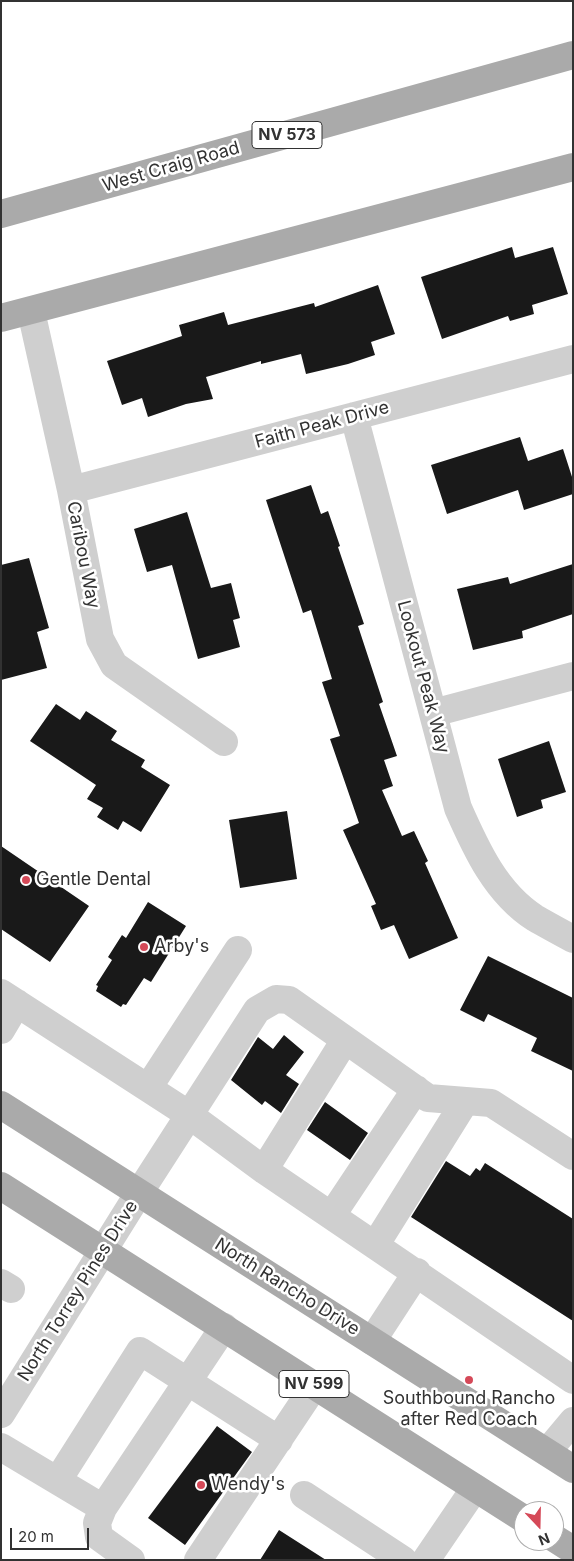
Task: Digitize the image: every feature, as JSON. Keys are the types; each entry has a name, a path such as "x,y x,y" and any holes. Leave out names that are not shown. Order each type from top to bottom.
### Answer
{"main road":[{"name":"West Craig Road","path":"1,214 573,55"},
{"path":"1,318 573,167"},
{"name":"North Rancho Drive","path":"1,1105 573,1469"},
{"name":"NV 599","path":"1,1186 514,1513"}],"street":[{"name":"Caribou Way","path":"31,311 71,490 100,639 114,665 224,742"},
{"name":"Faith Peak Drive","path":"71,490 573,359"},
{"name":"Lookout Peak Way","path":"354,416 458,808 477,851 502,888 534,917 573,938"},
{"path":"433,713 573,676"},
{"path":"148,1088 238,950"},
{"path":"1,1030 9,998 188,1114 264,1170 376,1244 573,1380"},
{"name":"North Torrey Pines Drive","path":"1,1414 188,1114 258,1010 276,999 289,1000 428,1098 464,1103 491,1103 573,1156"},
{"path":"264,1170 345,1040"},
{"path":"332,1215 416,1089"},
{"path":"376,1244 464,1103"},
{"path":"372,1341 417,1272"},
{"path":"131,1560 100,1537 97,1524 103,1508 224,1327"},
{"path":"58,1480 140,1351 187,1383 279,1440"},
{"path":"198,1560 315,1385"},
{"path":"547,1452 573,1422"},
{"path":"1,1446 103,1508"},
{"path":"426,1560 475,1488"},
{"path":"304,1495 403,1560"}],"building":[{"path":"512,247 515,258 553,247 568,294 532,305 534,314 510,321 508,316 442,339 421,277"},
{"path":"378,285 395,334 371,342 375,355 348,364 306,374 301,354 261,364 261,361 206,377 213,399 186,404 148,417 142,398 122,405 107,361 182,336 179,325 224,312 228,325 314,303 315,307"},
{"path":"520,437 528,461 563,449 573,480 573,494 524,510 518,490 447,514 431,465"},
{"path":"311,485 321,514 328,511 340,546 338,547 364,624 358,626 383,702 379,704 397,756 384,760 393,786 382,790 402,836 414,831 428,861 425,863 458,938 409,959 394,925 381,930 371,906 376,904 343,830 359,823 330,739 340,736 322,682 332,679 311,610 303,613 266,500"},
{"path":"187,512 211,588 231,583 240,618 233,620 240,647 198,659 172,565 147,572 134,529"},
{"path":"29,558 49,628 37,632 47,668 1,680 1,565"},
{"path":"573,564 573,614 522,631 523,638 473,650 457,589 508,577 510,584"},
{"path":"56,704 80,720 86,711 117,731 111,740 145,760 141,767 170,785 141,832 123,821 118,830 97,817 103,808 87,799 96,785 30,741"},
{"path":"549,741 566,792 541,800 543,808 517,817 498,759"},
{"path":"287,811 297,879 240,888 229,820"},
{"name":"Gentle Dental","path":"1,846 89,906 50,962 1,929"},
{"name":"Arby's","path":"148,902 186,926 151,982 144,978 126,1005 123,1004 121,1007 96,991 98,986 96,985 112,960 108,957 122,935 126,938"},
{"path":"488,956 573,998 573,1071 531,1051 537,1038 488,1014 484,1022 460,1010"},
{"path":"284,1035 304,1052 286,1075 299,1084 281,1113 265,1101 262,1105 231,1080 258,1037 273,1049"},
{"path":"325,1102 368,1133 350,1160 307,1130"},
{"path":"446,1161 470,1176 476,1168 480,1171 485,1163 573,1219 573,1321 411,1217"},
{"name":"Wendy's","path":"217,1426 252,1452 185,1545 148,1518"},
{"path":"279,1530 326,1560 260,1560"}],"place":[{"name":"Gentle Dental","path":"26,880"},
{"name":"Arby's","path":"144,947"},
{"name":"Southbound Rancho after Red Coach","path":"469,1380"},
{"name":"Wendy's","path":"201,1485"}]}
